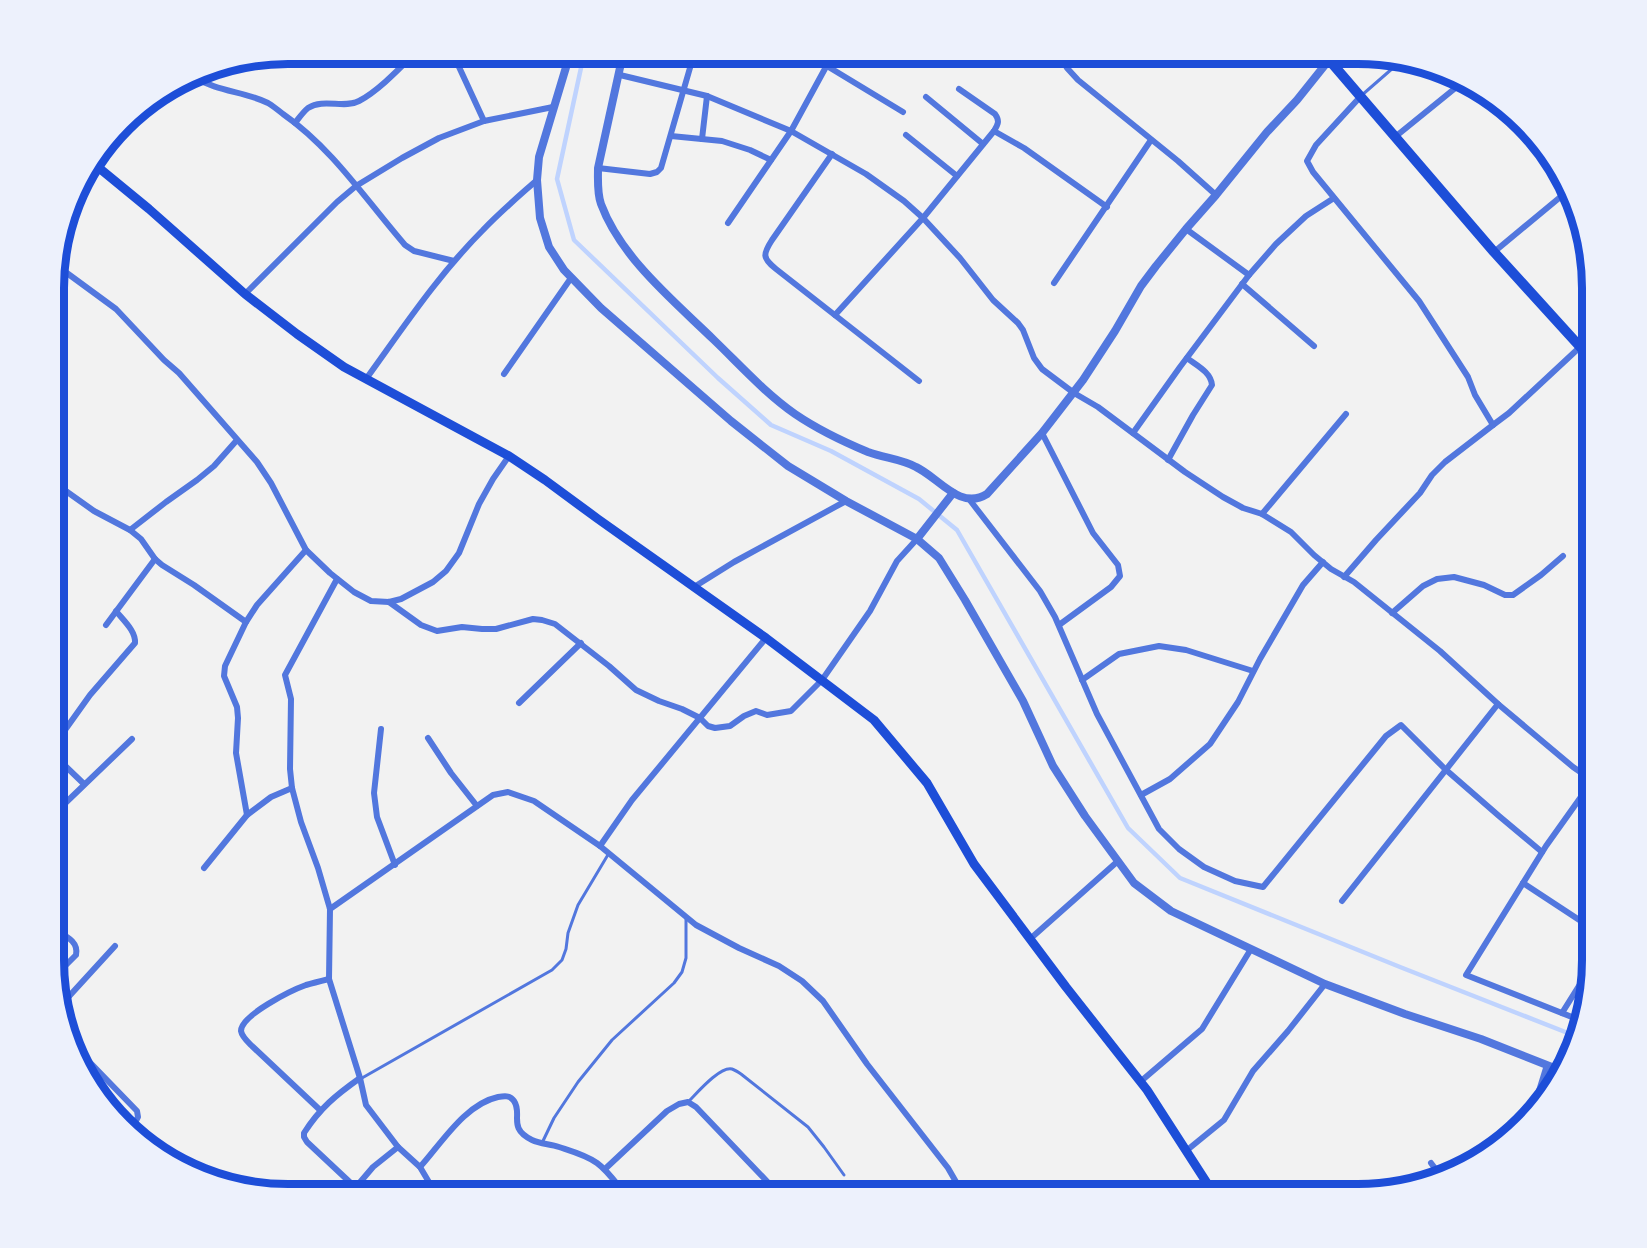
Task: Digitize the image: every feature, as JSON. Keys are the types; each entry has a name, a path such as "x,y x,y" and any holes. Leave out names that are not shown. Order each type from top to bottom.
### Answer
{"main road":[{"path":"1335,64 1494,252 1580,347"},
{"path":"100,168 245,294 297,334 344,367 509,456 545,480 766,638 874,720 927,783 974,864 1140,1082 1207,1184"}],"street":[{"path":"295,123 308,109 320,104 358,102 405,64"},
{"path":"458,64 484,121"},
{"path":"567,64 539,157 537,180 540,218 549,247 564,270 601,308 731,421 788,466 846,501 917,539 939,558 1023,701 1053,765 1085,816 1134,884 1171,911 1325,984 1481,1039 1555,1068"},
{"path":"622,64 598,168 600,202 610,223 652,280 768,392 795,414 869,453 916,466 953,493 969,499 981,498 987,494 1042,433 1074,393 1141,286 1267,132 1297,100 1323,64"},
{"path":"598,168 650,174 661,168 691,64"},
{"path":"1064,64 1078,80 1216,195"},
{"path":"728,224 791,131 827,66 903,112"},
{"path":"620,75 707,96 791,131 866,174 904,201 960,258 993,300 1018,323 1034,358 1042,369 1223,497 1262,514 1291,532 1323,562 1361,588 1440,651 1498,704 1582,773"},
{"path":"202,82 268,103 312,137 351,178 405,245 414,251 454,261"},
{"path":"1395,136 1456,87"},
{"path":"835,315 923,218 998,124 995,114 959,89"},
{"path":"702,139 707,96"},
{"path":"1361,96 1316,145 1307,161 1313,172 1419,301 1468,377 1475,395 1493,424"},
{"path":"926,98 983,144"},
{"path":"245,294 322,216 356,186 402,158 439,138 484,121 553,108"},
{"path":"994,131 1024,148 1107,207"},
{"path":"906,135 957,176"},
{"path":"671,136 722,141 771,160"},
{"path":"1054,283 1151,140"},
{"path":"832,154 772,240 765,251 765,257 768,263 919,381"},
{"path":"366,379 454,261 482,230 537,180"},
{"path":"1494,252 1562,196"},
{"path":"1133,433 1249,274 1306,216 1334,198"},
{"path":"1186,229 1249,274"},
{"path":"65,273 116,309 196,391 257,462 271,483 306,550 337,579 371,601 389,602 401,599 433,582 446,571 459,553 479,504 509,456"},
{"path":"504,374 571,278"},
{"path":"1242,284 1314,346"},
{"path":"1344,577 1445,462 1517,406 1580,347"},
{"path":"1168,460 1212,385 1212,379 1206,372 1187,358"},
{"path":"1262,514 1346,414"},
{"path":"1042,433 1093,533 1118,565 1120,576 1112,587 1059,625"},
{"path":"130,530 214,466 237,440"},
{"path":"64,490 94,511 130,530 141,539 155,559 246,622"},
{"path":"389,602 421,625 437,631 462,627 496,629 533,619 555,624 636,690 700,718 708,726 715,728 730,726 756,711 767,715 791,711 822,680 870,611 897,561 953,493"},
{"path":"969,499 1040,591 1059,625 1097,714 1159,829 1179,849 1204,867 1235,881 1263,887 1386,736 1401,725 1446,769 1542,852"},
{"path":"694,587 734,562 846,501"},
{"path":"247,815 236,753 237,708 224,676 225,666 246,622 257,605 306,550"},
{"path":"1392,613 1423,586 1437,579 1454,577 1484,585 1506,596 1513,595 1563,556"},
{"path":"106,625 155,559"},
{"path":"1141,795 1170,779 1210,744 1238,702 1253,671 1303,585 1323,562"},
{"path":"337,579 285,675 291,699 292,788 330,909 329,979 360,1078 366,1105 398,1147 420,1167 430,1184"},
{"path":"64,731 90,695 135,643 132,632 116,611"},
{"path":"600,846 632,800 766,638"},
{"path":"519,703 581,643"},
{"path":"1082,680 1119,654 1159,646 1186,650 1253,671"},
{"path":"1342,901 1498,704"},
{"path":"381,729 374,793 376,818 394,865"},
{"path":"428,738 451,773 477,806"},
{"path":"64,804 132,739"},
{"path":"64,765 84,784"},
{"path":"204,868 247,815 271,797 292,788"},
{"path":"330,909 493,795 508,792 534,801 600,846 696,925 779,966 802,981 823,1001 867,1064 948,1168 957,1184"},
{"path":"1575,1018 1466,975 1542,852 1582,793"},
{"path":"1030,939 1118,861"},
{"path":"1523,884 1582,922"},
{"path":"64,935 76,945 77,951 64,967"},
{"path":"69,996 115,946"},
{"path":"1140,1082 1202,1029 1251,949"},
{"path":"320,1110 252,1046 241,1031 243,1024 250,1017 276,999 305,986 329,979"},
{"path":"1186,1151 1224,1120 1253,1071 1288,1032 1325,984"},
{"path":"1562,1013 1581,984"},
{"path":"89,1062 137,1111 138,1117 135,1123"},
{"path":"1538,1094 1546,1065"},
{"path":"352,1184 304,1137 304,1133 320,1110 335,1095 360,1078"},
{"path":"420,1167 460,1121 477,1106 488,1099 504,1096 511,1098 517,1107 516,1120 526,1137 589,1158 605,1169 617,1184"},
{"path":"605,1169 667,1111 688,1102 696,1107 769,1184"},
{"path":"358,1184 373,1167 398,1147"},
{"path":"1431,1163 1436,1170"}],"lane":[{"path":"1361,96 1394,67"},
{"path":"360,1078 552,970 562,960 566,950 568,933 578,905 609,853"},
{"path":"542,1143 554,1118 578,1082 612,1040 674,983 682,972 686,958 686,917"},
{"path":"688,1102 723,1070 731,1068 808,1127 844,1174"}],"waterway":[{"path":"582,64 557,179 574,240 718,378 771,425 831,451 919,499 957,530 1128,828 1180,878 1570,1034"}]}
